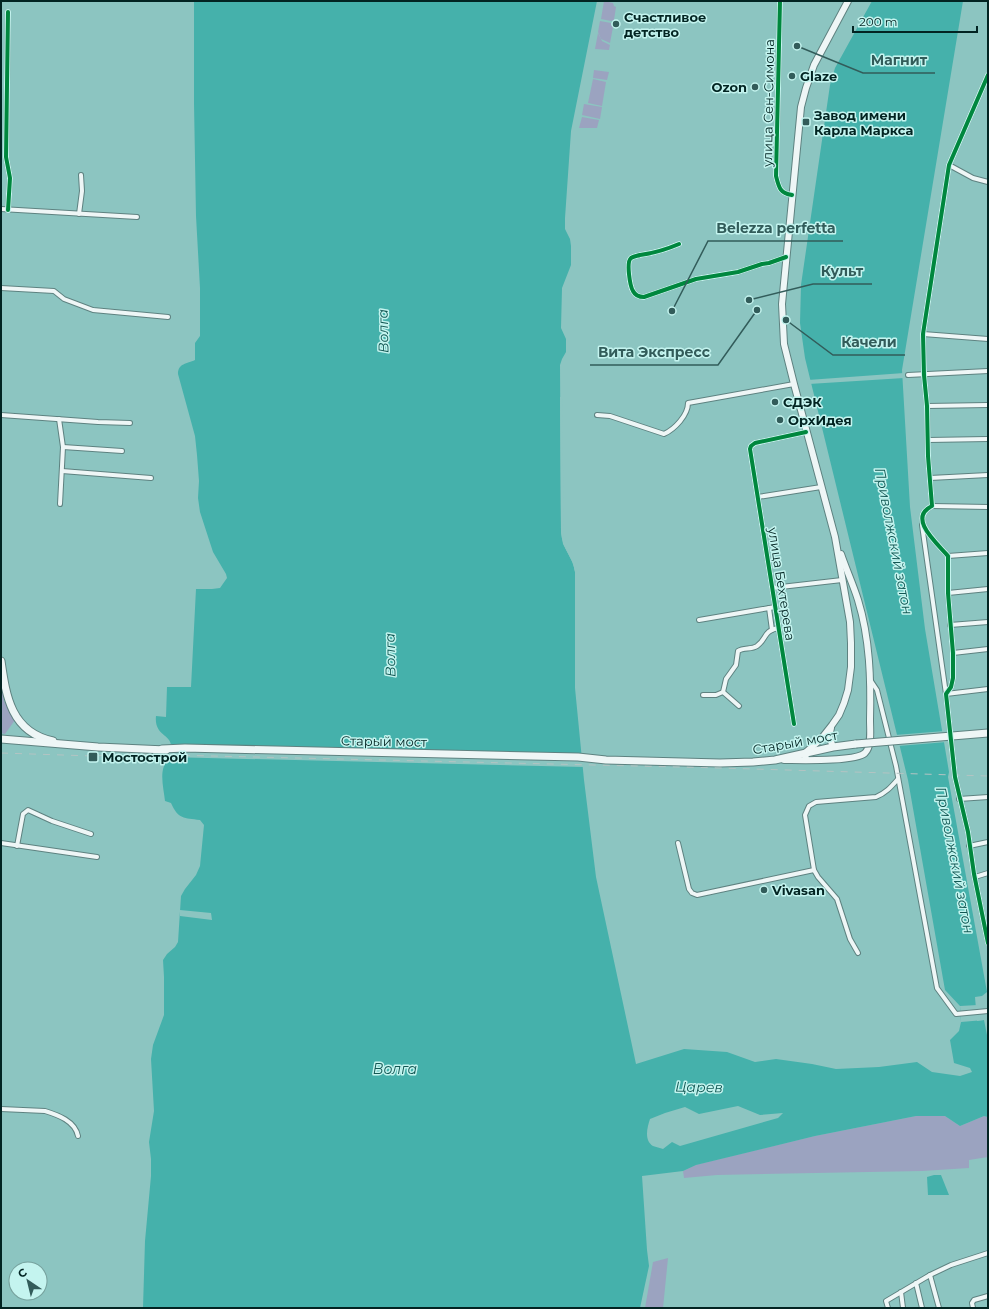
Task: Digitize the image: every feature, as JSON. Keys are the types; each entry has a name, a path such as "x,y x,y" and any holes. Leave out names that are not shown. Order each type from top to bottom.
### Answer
{"main road":[{"path":"805,757 854,758 865,753 868,747 870,735 871,681 869,654 858,600 835,537 821,487 784,344 782,325 782,304 786,257 801,107 814,65 848,1"},
{"path":"805,757 840,715 848,690 851,667 850,622 835,537"},
{"path":"1,660 8,701 18,719 39,736 69,745"},
{"path":"832,725 829,736 833,747"},
{"name":"Старый мост","path":"69,745 184,752 720,763 753,762 805,757 833,747 856,744 988,733"},
{"path":"1,739 69,745"}],"street":[{"name":"улица Сен-Симона","path":"780,1 776,176 779,188 785,194 792,196"},
{"path":"8,12 6,157 10,178 8,210"},
{"path":"932,506 928,462 923,334 948,165 988,75"},
{"path":"948,165 973,178 988,182"},
{"path":"79,214 82,191 81,175"},
{"path":"1,209 137,217"},
{"path":"679,244 658,252 630,258 628,262 629,272 635,293 640,297 644,297 696,279 738,272 786,257"},
{"path":"1,288 54,292 64,299 93,310 168,316"},
{"path":"923,334 988,339"},
{"path":"908,375 988,371"},
{"path":"597,415 610,416 664,434 670,432 686,414 688,403 794,384"},
{"path":"927,406 988,405"},
{"path":"1,415 59,420 130,423"},
{"path":"59,420 63,448 60,504"},
{"name":"улица Бехтерева","path":"794,724 750,452 751,446 755,443 806,432"},
{"path":"928,440 988,439"},
{"path":"63,448 122,451"},
{"path":"62,471 151,478"},
{"path":"930,478 988,475"},
{"path":"758,497 821,487"},
{"path":"988,507 960,508 932,506 923,512 922,520 946,694 955,777 968,832 969,846 988,943"},
{"path":"922,520 929,533 948,556 948,593 953,653 953,682 946,694"},
{"path":"948,556 988,552"},
{"path":"772,588 842,580"},
{"path":"948,593 988,589"},
{"path":"699,620 775,607"},
{"path":"769,608 772,630"},
{"path":"950,625 988,622"},
{"path":"723,692 726,679 736,665 738,651 756,646 767,633 778,628"},
{"path":"953,653 988,649"},
{"path":"871,681 877,690 896,766 938,988 958,1014 986,1012"},
{"path":"946,694 988,689"},
{"path":"703,695 716,695 723,692"},
{"path":"723,692 739,706"},
{"path":"858,952 850,939 837,899 818,877 814,870 805,815 809,806 816,802 876,797 886,791 898,779"},
{"path":"959,799 988,797"},
{"path":"17,846 23,814 28,810 52,821 91,834"},
{"path":"678,842 689,889 692,893 697,895 814,870"},
{"path":"969,846 988,842"},
{"path":"1,843 97,857"},
{"path":"975,878 988,873"},
{"path":"981,908 988,907"},
{"path":"1,1110 45,1111 52,1113 60,1116 75,1127 78,1136"},
{"path":"888,1308 886,1301 930,1275 950,1265 988,1253"},
{"path":"930,1275 939,1308"},
{"path":"916,1283 922,1308"},
{"path":"901,1292 903,1308"},
{"path":"972,1306 974,1300 988,1296"}],"shaded area":[{"path":"604,1 613,3 616,7 614,20 611,21 601,19"},
{"path":"600,21 611,23 613,27 610,43 601,39 598,32"},
{"path":"598,33 602,41 610,45 609,50 595,49"},
{"path":"594,70 609,72 607,80 593,78"},
{"path":"593,79 606,82 602,106 588,103"},
{"path":"584,104 602,107 600,119 582,115"},
{"path":"582,117 599,120 597,128 579,128"},
{"path":"1,682 4,701 15,720 5,734 1,733"},
{"path":"916,1116 945,1116 960,1126 984,1116 988,1117 988,1157 969,1160 969,1168 922,1171 717,1175 684,1178 683,1171 695,1165 815,1136"},
{"path":"668,1258 663,1308 645,1308 653,1262"}],"water":[{"name":"Волга","path":"194,1 597,1 571,131 565,218 565,229 570,239 571,246 571,265 562,288 561,328 566,339 566,352 560,365 561,532 563,543 575,572 575,688 584,780 596,877 636,1064 684,1049 727,1052 755,1062 776,1059 836,1069 879,1067 917,1062 932,1072 960,1076 972,1072 970,1068 954,1063 950,1040 959,1031 961,1022 960,1006 945,990 908,780 805,358 800,323 801,285 830,85 835,68 872,1 963,1 902,370 910,507 925,629 949,772 948,777 987,992 982,996 975,997 977,1021 984,1020 988,1040 988,1117 984,1116 960,1126 945,1116 916,1116 815,1136 696,1165 683,1171 642,1176 649,1266 640,1308 143,1308 145,1241 151,1176 149,1142 154,1111 151,1059 153,1045 164,1015 163,960 178,942 181,896 196,875 200,866 204,825 200,820 182,817 176,812 171,803 165,801 162,774 171,745 168,738 157,727 156,716 166,717 167,687 191,687 196,589 220,588 227,578 213,552 200,512 195,436 178,374 178,370 181,366 195,360 195,343 200,336 200,288 196,216","holes":["738,1106 760,1115 783,1113 778,1118 680,1146 672,1142 663,1149 653,1146 648,1141 647,1137 650,1119 685,1107 699,1114"]},
{"path":"941,1175 949,1195 928,1195 927,1177"}],"pier":[{"path":"904,373 904,378 809,384 808,380"},
{"path":"560,397 562,397 564,541 575,563 577,572 577,688 575,688 575,572 573,563 563,544 561,532"},
{"path":"945,731 947,742 898,746 895,735"},
{"path":"169,744 583,754 585,767 167,757 169,753"},
{"path":"180,910 211,913 212,920 180,916"},
{"path":"978,1005 979,1019 983,1018 984,1020 961,1022 960,1006"}],"railway":[{"path":"1,753 93,756 129,754 988,776"}],"cycle path":[{"path":"780,1 776,176 782,191 792,195"},
{"path":"8,12 6,157 10,178 8,210"},
{"path":"988,75 949,165 923,334 928,456 932,506 925,511 922,517 926,531 948,556 948,593 953,653 953,678 951,687 946,694 955,777 968,832 974,874 988,943"},
{"path":"679,244 660,251 634,256 631,258 629,264 629,274 632,288 636,295 644,297 696,279 738,272 786,257"},
{"path":"794,724 750,449 755,443 806,432"}],"place":[{"name":"Счастливое детство","path":"616,24"},
{"name":"Магнит","path":"797,46"},
{"name":"Glaze","path":"792,76"},
{"name":"Ozon","path":"755,87"},
{"name":"Завод имени Карла Маркса","path":"806,122"},
{"name":"Культ","path":"749,300"},
{"name":"Вита Экспресс","path":"757,310"},
{"name":"Belezza perfetta","path":"672,311"},
{"name":"Качели","path":"786,320"},
{"name":"СДЭК","path":"775,402"},
{"name":"ОрхИдея","path":"780,420"},
{"name":"Мостострой","path":"93,757"},
{"name":"Vivasan","path":"764,890"}],"water label":[{"name":"Приволжский затон","path":"894,541"},
{"name":"Приволжский затон","path":"955,860"},
{"name":"Царев","path":"699,1087"}]}
